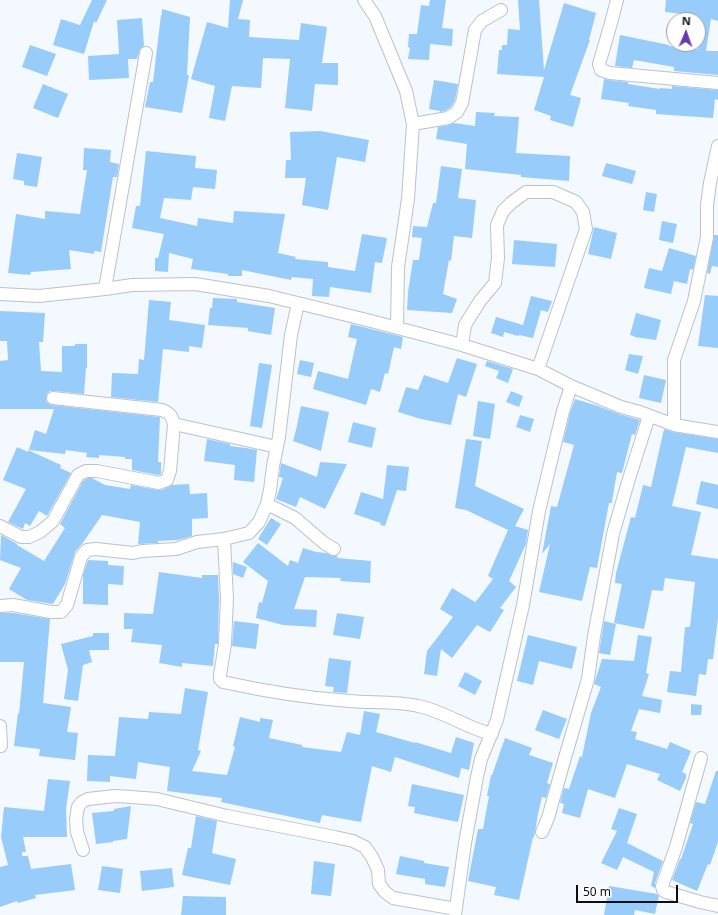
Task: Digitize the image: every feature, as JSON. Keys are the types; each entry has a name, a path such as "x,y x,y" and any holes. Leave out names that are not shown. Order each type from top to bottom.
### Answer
{"street":[{"path":"364,0 375,16 406,91 413,124 408,199 398,267 397,328"},
{"path":"617,0 599,64 601,70 610,73 718,83"},
{"path":"413,124 448,118 457,112 462,103 475,30 482,21 501,10"},
{"path":"105,289 146,53"},
{"path":"674,425 674,360 694,301 707,237 707,205 718,146"},
{"path":"462,345 465,325 480,301 495,283 498,258 497,225 503,211 526,192 553,192 576,202 583,212 586,229 538,369"},
{"path":"0,294 39,296 132,285 195,284 269,296 462,345 538,369 571,386 621,407 674,425 718,432"},
{"path":"0,606 13,605 51,612 61,612 67,605 81,557 87,550 96,549 133,553 176,549 197,542 224,539 249,533 259,522 267,504 270,490 279,437 291,335 298,303"},
{"path":"83,850 77,832 76,819 78,807 82,802 88,799 115,796 157,799 227,816 335,837 353,842 365,847 378,870 379,884 385,892 393,898 455,912 465,843 477,777 482,759 497,720 523,605 539,511 563,411 571,386"},
{"path":"0,526 21,537 29,537 40,532 53,521 78,475 86,471 97,471 159,484 167,480 170,471 174,424 173,417 169,412 53,398"},
{"path":"542,832 548,818 588,679 594,636 613,534 649,416"},
{"path":"174,424 277,447"},
{"path":"267,504 295,518 334,549"},
{"path":"224,539 227,599 225,644 220,675 223,682 265,691 348,701 418,706 434,710 479,731 492,734"},
{"path":"0,726 2,746"},
{"path":"701,758 676,847 662,886 663,890 666,892 718,906"}],"building":[{"path":"92,0 107,0 96,23 94,21 84,54 53,45 61,19 80,25"},
{"path":"230,0 243,0 238,19 250,20 249,37 299,40 301,23 327,27 322,63 338,63 338,85 315,84 312,111 285,108 290,59 263,58 261,88 232,86 225,121 209,118 215,86 191,79 207,22 228,28"},
{"path":"430,0 446,0 442,28 453,29 452,46 430,44 429,60 408,59 410,48 408,47 409,34 417,34 421,5 429,6"},
{"path":"518,0 539,0 544,70 564,3 596,13 590,40 570,95 581,98 573,127 550,120 551,116 534,110 544,77 497,74 499,50 502,50 502,45 507,45 508,29 520,30"},
{"path":"666,0 718,0 718,21 711,19 706,51 706,12 665,12"},
{"path":"162,9 190,17 187,75 189,75 182,113 145,107 150,82 153,82"},
{"path":"142,18 144,46 140,49 137,59 128,59 129,78 89,80 88,56 119,54 117,20"},
{"path":"620,35 666,44 666,52 718,51 718,75 674,71 674,67 634,60 632,68 615,66"},
{"path":"30,45 56,54 47,76 22,67"},
{"path":"604,79 628,82 628,84 660,89 672,89 672,86 718,90 718,100 715,99 713,118 656,114 656,110 628,106 629,103 601,99"},
{"path":"434,80 458,84 455,100 451,107 445,111 440,112 429,109"},
{"path":"43,84 68,94 58,118 33,108"},
{"path":"476,112 495,113 494,116 519,117 516,153 570,156 569,181 521,177 521,175 465,169 467,144 436,139 438,127 454,123 475,126"},
{"path":"320,131 369,140 365,162 337,157 328,210 302,205 306,178 285,178 286,160 291,160 290,132"},
{"path":"84,148 111,150 110,162 119,164 117,177 113,177 101,252 94,251 94,254 69,250 71,269 31,272 30,275 8,273 16,214 45,219 45,211 80,214 87,170 83,170"},
{"path":"146,151 196,156 195,168 217,170 215,189 193,187 191,200 164,198 160,218 197,226 198,218 233,223 234,211 285,214 278,253 296,257 295,259 328,262 328,267 355,271 362,234 387,238 382,263 375,262 371,293 330,287 329,297 312,296 313,279 292,277 291,280 242,270 242,276 228,276 228,274 191,269 193,259 169,253 168,272 155,271 155,258 158,258 164,234 132,228 136,206 140,206"},
{"path":"17,153 42,157 37,187 24,185 24,181 13,179"},
{"path":"606,163 636,171 632,184 602,176"},
{"path":"441,166 462,169 458,198 476,200 472,238 454,236 451,261 449,260 443,294 457,299 452,313 407,310 413,260 419,260 422,238 412,237 413,226 427,227 433,203 436,203"},
{"path":"646,192 657,194 654,212 643,210"},
{"path":"662,221 677,224 673,243 659,240"},
{"path":"594,227 617,233 611,259 588,254"},
{"path":"714,235 718,235 718,267 712,266 710,274 707,273"},
{"path":"514,240 557,244 555,267 512,264"},
{"path":"669,248 696,256 693,270 690,269 687,284 674,281 671,294 644,288 649,268 662,271"},
{"path":"705,295 718,296 718,348 698,346"},
{"path":"531,296 552,301 548,312 541,310 533,338 504,332 503,337 491,333 496,317 523,325"},
{"path":"213,298 237,299 237,302 275,308 271,335 248,331 248,328 208,325"},
{"path":"149,300 171,302 169,320 205,325 202,348 189,346 189,352 163,349 158,402 111,397 112,373 138,374 139,359 144,360"},
{"path":"0,311 45,313 43,342 39,342 41,371 62,372 62,346 87,344 87,368 84,394 50,391 46,398 46,401 49,404 160,417 158,462 161,462 161,474 158,475 132,470 132,459 125,459 125,457 99,455 99,458 86,457 87,453 66,450 65,454 29,450 35,430 46,434 54,409 0,409 0,361 8,360 7,341 0,341"},
{"path":"636,313 661,320 656,340 634,337 630,335"},
{"path":"351,324 403,337 401,349 394,347 388,374 385,373 380,392 371,389 366,405 313,389 318,371 348,379 357,339 348,337"},
{"path":"629,354 643,356 638,374 625,370"},
{"path":"457,358 477,364 466,397 458,394 451,425 421,419 398,412 406,387 418,390 424,375 448,383"},
{"path":"300,360 314,363 311,377 297,374"},
{"path":"487,361 513,369 508,383 496,378 499,371 485,366"},
{"path":"259,363 272,365 262,428 250,426"},
{"path":"644,375 666,380 661,403 639,398"},
{"path":"511,391 523,396 519,407 506,402"},
{"path":"575,399 640,420 635,435 632,434 622,473 617,472 612,503 609,503 597,568 590,567 582,601 539,592 550,544 542,554 551,506 557,507 574,445 563,442"},
{"path":"478,401 495,404 490,439 473,436"},
{"path":"301,406 329,412 321,451 293,441"},
{"path":"520,415 534,419 530,432 516,427"},
{"path":"353,422 376,428 372,448 348,442"},
{"path":"664,429 673,432 718,439 718,453 686,447 672,506 701,512 691,555 718,559 718,618 713,659 708,659 706,675 699,674 696,696 667,692 670,671 681,672 685,627 690,627 695,582 665,578 663,591 652,590 644,629 614,623 622,584 615,583 616,573 631,517 635,518 643,485 651,487"},
{"path":"207,439 230,444 230,446 257,450 254,482 234,480 235,465 204,461"},
{"path":"466,439 482,441 475,486 524,509 515,526 528,530 526,544 509,581 516,587 500,608 504,610 490,632 477,625 452,658 441,649 437,676 424,674 427,651 453,617 440,609 452,588 475,602 478,599 493,579 488,576 508,530 466,510 455,508"},
{"path":"17,447 28,452 28,450 61,465 60,468 71,473 47,516 39,511 30,526 25,523 23,529 8,522 26,489 3,480"},
{"path":"320,462 347,464 325,509 300,497 296,507 276,499 283,478 279,477 281,463 317,477"},
{"path":"387,465 409,467 406,491 397,490 385,526 380,525 381,523 354,514 361,492 383,499"},
{"path":"88,478 92,478 105,485 130,489 131,485 162,490 172,485 189,484 190,494 207,493 208,518 192,519 192,536 178,540 158,541 158,543 138,544 140,522 102,515 75,552 65,584 53,604 27,600 9,589 21,568 0,560 1,535 44,561 65,528 60,524 83,481"},
{"path":"701,481 718,485 718,509 696,504"},
{"path":"271,518 281,524 267,545 258,539"},
{"path":"258,543 288,566 290,560 298,563 303,548 338,556 337,558 371,561 370,583 340,581 341,578 305,577 294,609 317,610 316,627 283,625 256,618 259,602 262,603 268,581 243,562"},
{"path":"88,560 108,561 108,565 124,566 123,585 108,584 108,605 83,604 83,575"},
{"path":"233,562 247,567 243,578 233,574"},
{"path":"159,572 202,578 202,575 218,575 218,643 215,644 213,666 182,663 182,667 159,663 162,645 131,642 133,629 124,629 124,613 153,614"},
{"path":"0,613 13,613 50,619 43,703 71,707 67,732 78,733 75,760 39,756 40,749 14,746 24,662 0,662"},
{"path":"337,613 364,617 360,639 333,635"},
{"path":"234,621 259,624 256,649 232,646"},
{"path":"604,621 616,624 610,655 599,653"},
{"path":"93,633 109,633 109,650 89,650 92,662 83,665 78,701 64,699 68,670 61,644 93,636"},
{"path":"528,635 577,647 572,669 539,661 533,685 517,681"},
{"path":"638,635 652,637 646,673 649,674 642,696 662,700 660,713 639,709 631,731 637,732 635,739 667,749 670,742 691,751 682,772 686,774 686,778 680,791 657,780 660,774 627,764 615,798 588,789 580,818 562,813 564,804 560,803 564,788 569,789 580,756 582,757 591,713 601,687 594,684 602,659 634,661"},
{"path":"329,658 351,661 347,693 333,692 334,687 325,686"},
{"path":"465,672 482,681 475,695 458,686"},
{"path":"185,688 208,692 198,750 201,751 192,771 227,775 235,747 233,746 240,717 260,722 260,718 273,720 269,738 302,745 302,747 341,752 347,732 360,735 364,711 380,714 376,732 451,753 456,737 474,743 469,770 461,768 459,778 395,757 391,772 372,766 361,822 322,815 320,823 221,802 222,798 167,791 170,767 138,762 136,779 110,776 110,782 87,781 88,755 115,756 119,717 148,719 149,712 181,714"},
{"path":"691,704 702,705 701,715 691,715"},
{"path":"543,710 567,719 559,739 535,730"},
{"path":"505,738 532,748 529,755 553,763 547,783 550,784 546,798 542,797 519,900 494,895 496,887 468,881 478,829 483,829 491,775"},
{"path":"716,771 718,771 718,842 710,865 708,864 697,891 672,880 693,824 690,823 696,802 705,804"},
{"path":"48,779 70,781 66,809 67,837 23,837 26,852 22,852 22,856 28,856 31,869 71,864 75,890 35,895 36,898 18,903 17,901 0,907 0,867 8,865 1,837 4,807 44,811"},
{"path":"412,784 464,795 458,822 414,813 415,807 408,806"},
{"path":"131,806 127,839 96,844 92,813 114,811 114,809"},
{"path":"619,808 637,814 627,843 663,861 655,883 655,888 651,886 654,872 623,857 617,870 601,863 617,831 611,829"},
{"path":"196,816 217,821 212,853 236,859 230,885 182,875 188,848 191,848"},
{"path":"400,856 424,861 424,863 449,867 445,887 425,884 425,879 396,874"},
{"path":"314,861 335,864 331,896 311,894"},
{"path":"102,866 123,869 120,893 98,890"},
{"path":"172,868 174,887 142,891 140,871"},
{"path":"609,886 657,894 659,896 655,914 635,910 634,915 604,915"},
{"path":"183,896 226,897 226,915 181,915"}]}
